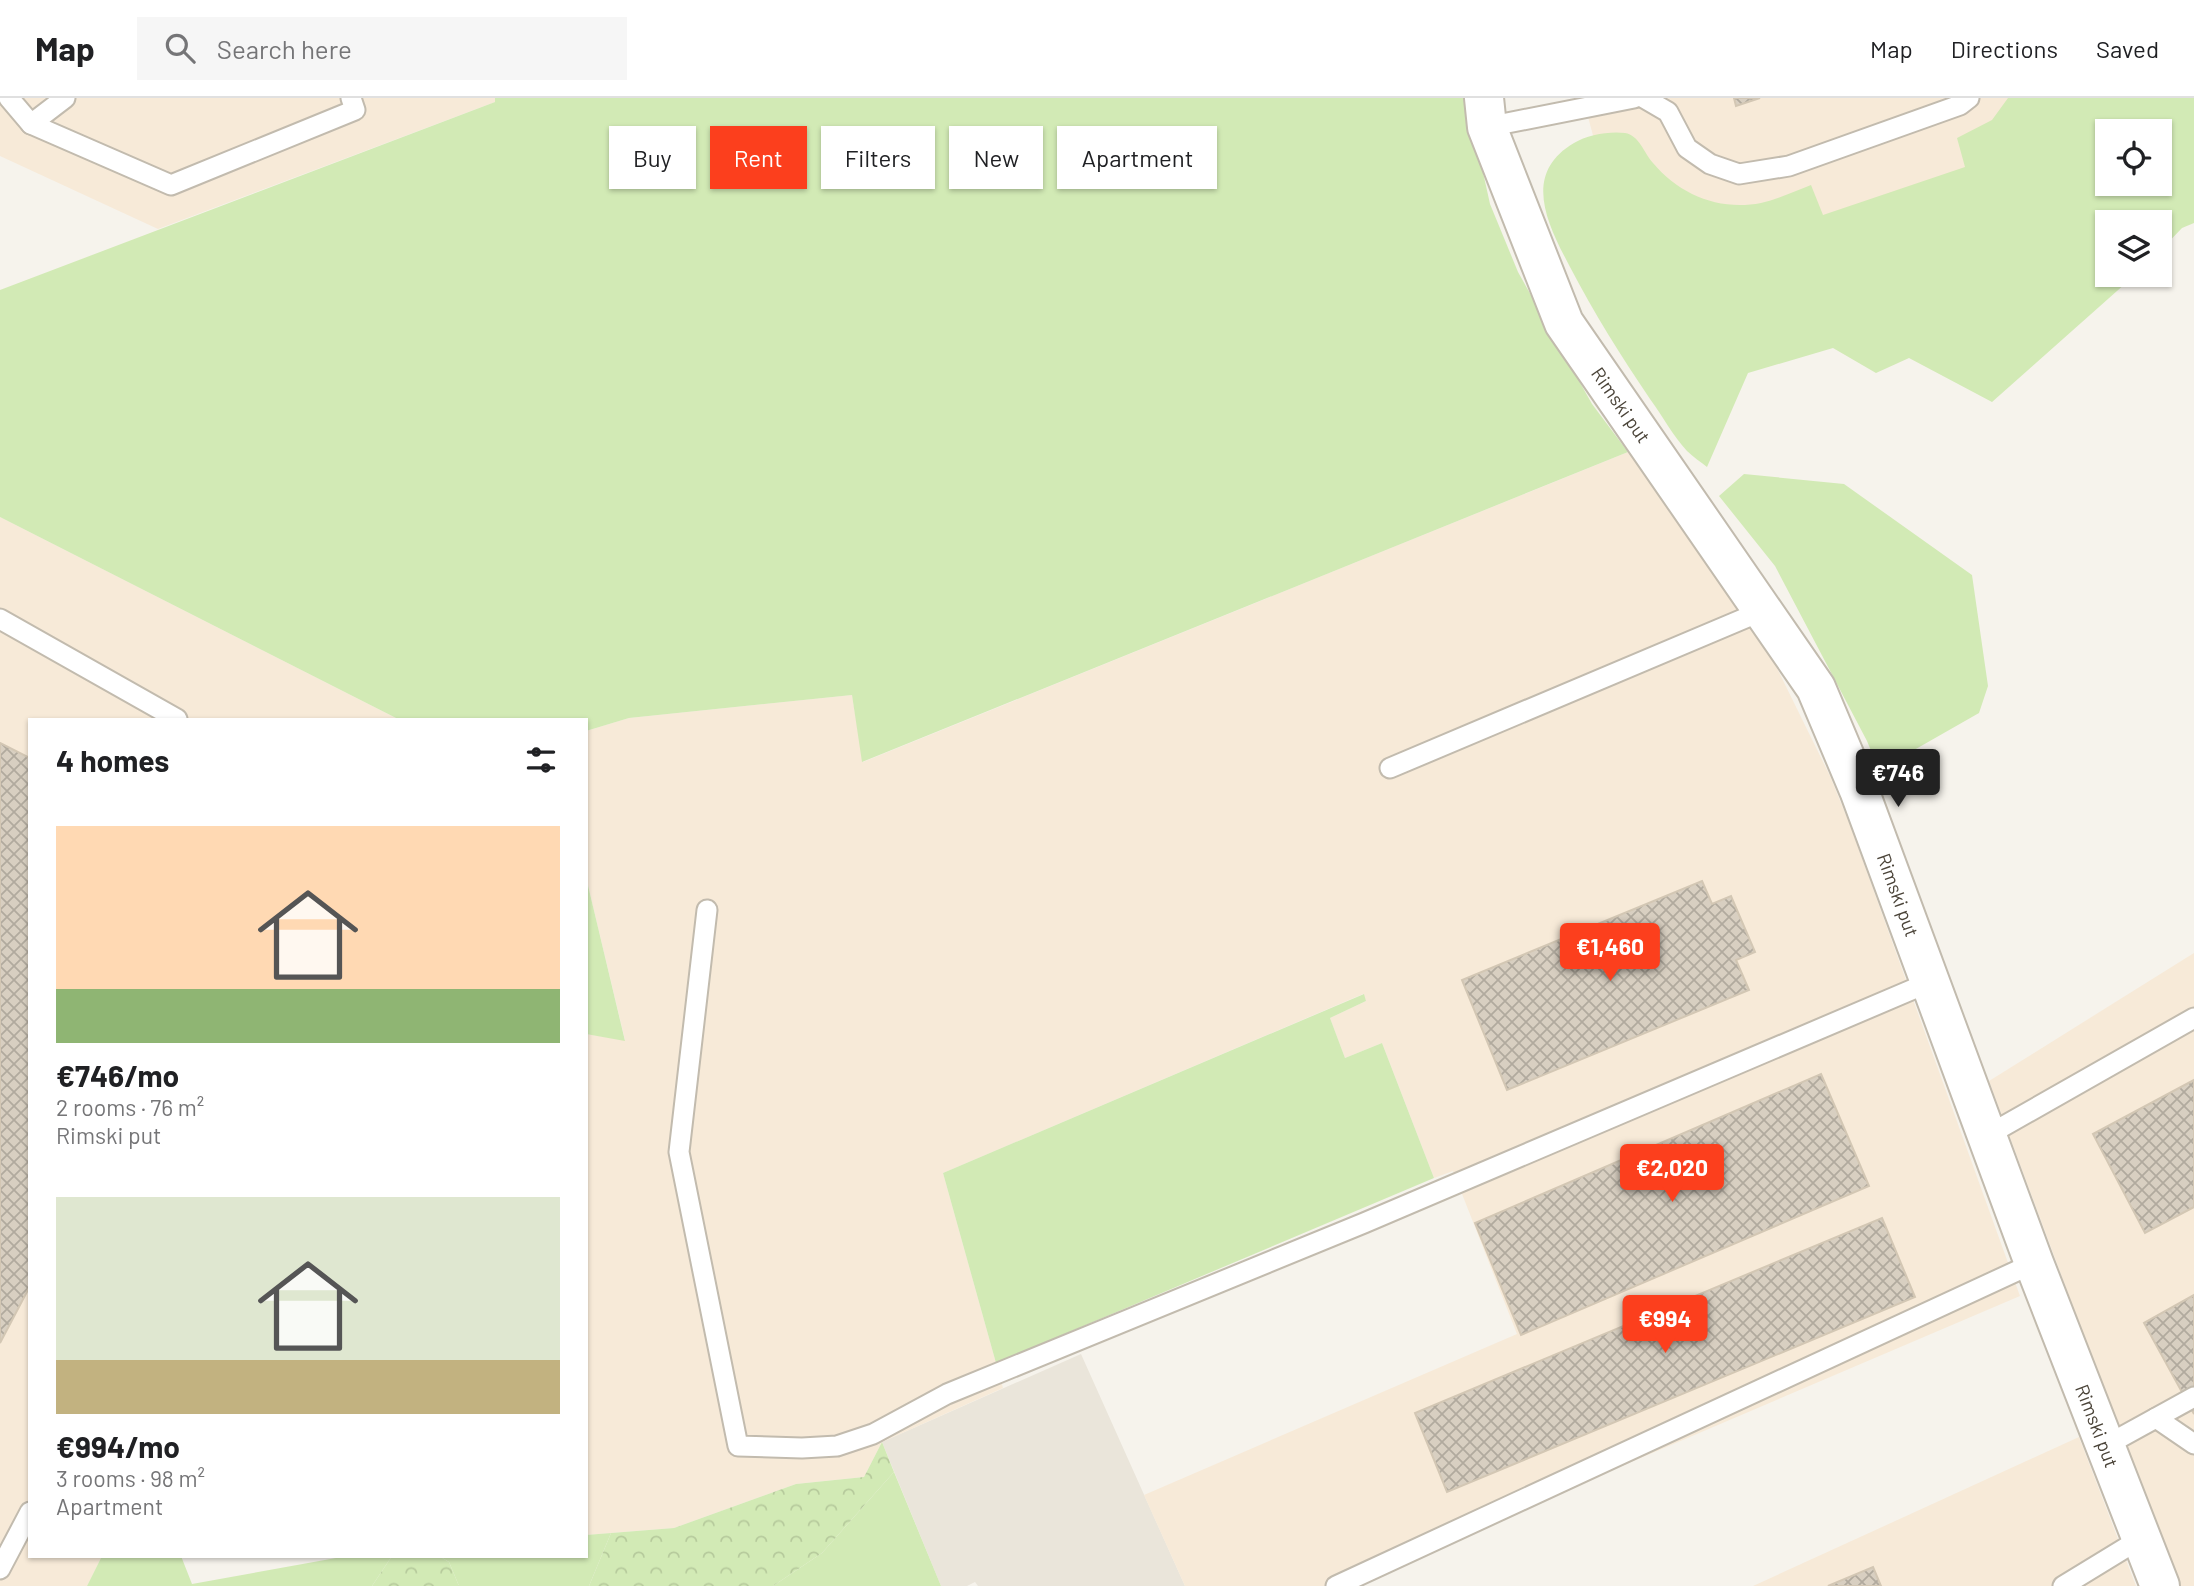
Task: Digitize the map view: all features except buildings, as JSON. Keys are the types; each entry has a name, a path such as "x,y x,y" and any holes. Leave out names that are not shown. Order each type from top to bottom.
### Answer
{"street":[{"name":"Rimski put","path":"1486,112 1564,323 1816,688 1860,790 2034,1263 2160,1586"}],"lane":[{"path":"9,98 31,124 171,185 355,110 351,98"},
{"path":"31,124 65,98"},
{"path":"1486,112 1634,98"},
{"path":"1644,98 1668,112 1687,148 1710,164 1739,174 1789,166 1965,102"},
{"path":"1390,768 1762,611"},
{"path":"0,619 175,718"},
{"path":"706,910 679,1152 738,1446 837,1446 873,1434 947,1394 1339,1234 1930,982"},
{"path":"1988,1135 2194,1017"},
{"path":"1336,1586 2034,1263"},
{"path":"2105,1446 2194,1397"},
{"path":"2156,1418 2194,1444"},
{"path":"0,1569 28,1516"},
{"path":"2063,1586 2140,1539"}],"shaded area":[{"path":"0,98 495,98 495,102 158,229 0,156"},
{"path":"1583,98 2037,98 1831,328 1595,143"},
{"path":"1628,452 1770,654 1830,776 2020,1296 1341,1586 1185,1586 1144,1495 1517,1334 1453,1171 1434,1178 1382,1043 1345,1058 1330,1018 1366,1001 1363,994 943,1173 1003,1388 882,1442 864,1477 796,1484 674,1528 588,1535 588,1034 625,1040 588,885 588,730 629,718 852,695 863,762"},
{"path":"0,517 396,718 28,718 28,1558 101,1558 87,1586 0,1586"},
{"path":"2194,953 2194,1586 2177,1586 1989,1081"},
{"path":"1081,1354 1185,1586 978,1586 975,1582 967,1586 941,1586 882,1442"},
{"path":"2079,1437 2136,1586 1753,1586"}],"green space":[{"path":"495,98 1471,98 1475,136 1490,204 1518,272 1592,404 1628,452 862,762 852,695 629,718 588,730 588,718 396,718 0,517 0,290 495,102"},
{"path":"2008,98 2194,98 2194,223 2182,228 2172,238 2172,210 2095,210 2095,287 2121,287 1992,402 1909,358 1876,373 1833,348 1748,373 1707,467 1677,439 1608,334 1562,251 1544,201 1548,170 1558,156 1574,143 1598,134 1630,134 1653,163 1675,184 1701,198 1730,205 1745,205 1761,203 1811,185 1823,215 1965,167 1957,138 1992,120"},
{"path":"1744,474 1844,484 1972,575 1988,686 1979,713 1879,770 1867,741 1775,566 1719,496"},
{"path":"588,885 625,1041 588,1034"},
{"path":"1364,994 1366,1001 1330,1018 1345,1058 1382,1043 1434,1178 996,1363 943,1173"},
{"path":"882,1442 894,1472 822,1553 773,1586 589,1586 611,1533 674,1528 796,1484 864,1477"},
{"path":"894,1472 941,1586 773,1586 822,1553"},
{"path":"611,1533 589,1586 459,1586 449,1562 442,1558 588,1558 588,1535"},
{"path":"101,1558 182,1558 192,1584 336,1558 391,1558 372,1586 87,1586"},
{"path":"391,1558 442,1558 449,1562 459,1586 372,1586"}]}
